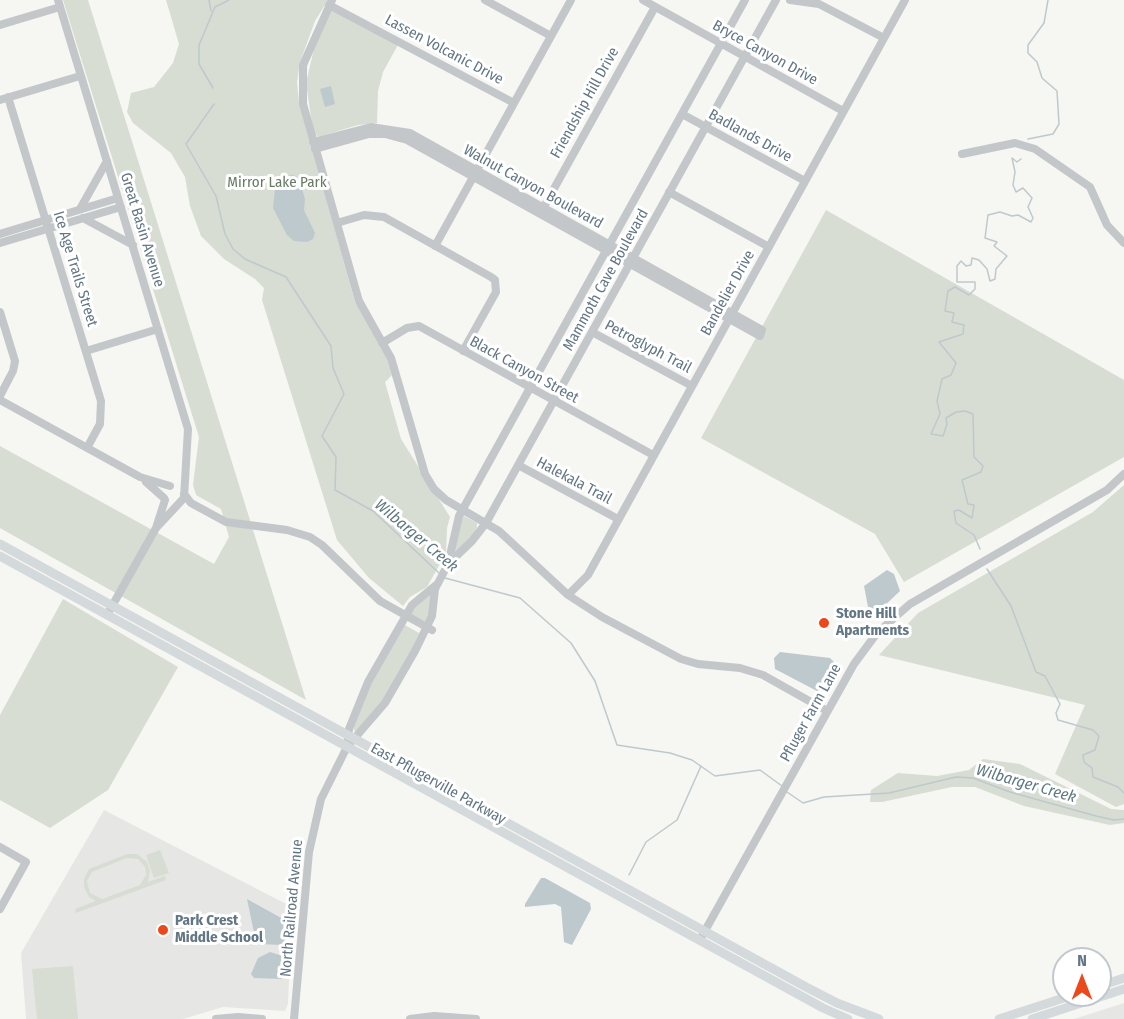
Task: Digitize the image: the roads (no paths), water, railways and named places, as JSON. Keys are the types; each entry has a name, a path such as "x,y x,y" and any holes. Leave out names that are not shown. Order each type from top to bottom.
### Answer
{"main road":[{"name":"East Pflugerville Parkway","path":"0,544 109,610 347,747 848,1019"},
{"name":"East Pflugerville Parkway","path":"0,556 109,610 352,737 837,1003 879,1019"},
{"path":"1032,1019 1124,989"},
{"path":"999,1019 1052,1002"}],"street":[{"path":"485,0 551,36"},
{"path":"435,246 571,0"},
{"name":"Bryce Canyon Drive","path":"643,0 843,111"},
{"name":"Mammoth Cave Boulevard","path":"448,564 456,526 463,509 745,0"},
{"name":"Mammoth Cave Boulevard","path":"352,737 385,703 429,628 437,584 448,564 486,523 776,0"},
{"path":"790,0 817,2 884,38"},
{"name":"Bandelier Drive","path":"568,595 588,575 905,0"},
{"path":"0,25 59,3"},
{"name":"Great Basin Avenue","path":"59,3 189,429 184,493"},
{"path":"331,3 308,49 301,75 303,104 358,301 394,366 425,474 440,495 504,535 568,595 603,617 681,659 698,664 740,668 763,675 828,711"},
{"name":"Lassen Volcanic Drive","path":"331,3 514,103"},
{"name":"Friendship Hill Drive","path":"541,211 655,7"},
{"path":"4,98 80,76"},
{"name":"Ice Age Trails Street","path":"4,98 48,229 102,405 100,424 87,448"},
{"name":"Badlands Drive","path":"682,114 805,181"},
{"name":"Walnut Canyon Boulevard","path":"314,145 359,129 388,128 410,133 475,174 730,316"},
{"path":"962,154 1015,143 1035,149 1090,187 1107,225 1124,243"},
{"path":"80,209 106,160"},
{"path":"669,192 769,247"},
{"path":"0,234 118,198"},
{"path":"0,243 121,207"},
{"path":"337,223 364,215 377,215 495,280 494,295 463,351"},
{"path":"83,218 133,245"},
{"path":"0,312 15,361 13,371 0,398 140,477 169,504 243,526 287,530 310,537 327,550 380,601 405,617 429,628"},
{"name":"Black Canyon Street","path":"382,343 407,328 416,326 531,387 653,456"},
{"path":"86,351 158,329"},
{"name":"Petroglyph Trail","path":"592,332 692,386"},
{"name":"Halekala Trail","path":"518,465 618,519"},
{"path":"156,528 165,492 180,480 186,470"},
{"name":"Pfluger Farm Lane","path":"700,940 806,748 868,645 910,604 1107,490 1124,474"},
{"path":"140,477 179,486 191,502 220,519"},
{"path":"109,610 156,528 184,499 184,493"},
{"name":"Mammoth Cave Boulevard","path":"347,747 368,682 412,605 437,584"},
{"name":"North Railroad Avenue","path":"294,1019 309,852 314,824 329,780 347,747"},
{"path":"525,845 530,835"},
{"path":"0,847 26,861 0,909"},
{"path":"410,1019 434,1016 473,1019"},
{"path":"216,1019 262,1019"}],"waterway":[{"name":"Wilbarger Creek","path":"209,0 211,11"},
{"name":"Wilbarger Creek","path":"213,88 199,64 199,45 215,7 229,0"},
{"path":"1028,139 1053,134 1059,124 1057,91 1042,78 1037,62 1028,53 1028,45 1044,23 1048,0"},
{"name":"Wilbarger Creek","path":"214,104 186,144 216,196 225,234 233,249 245,259 286,277 331,346 333,368 344,394 322,436 336,457 335,490 373,511 439,573"},
{"path":"980,549 974,535 956,523 954,511 959,510 972,518 974,505 968,504 962,480 981,472 983,466 974,457 973,414 965,411 956,412 946,418 947,424 943,436 931,434 940,414 937,401 942,379 951,375 956,363 939,342 963,334 964,325 952,322 954,313 945,311 948,291 955,287 969,295 975,289 975,282 957,282 957,266 961,261 966,266 971,265 972,258 979,260 987,269 990,281 995,279 996,269 1007,256 994,246 997,242 985,238 988,215 1000,212 1012,216 1018,215 1031,222 1033,218 1028,207 1032,198 1023,188 1016,192 1013,185 1015,172 1012,158 1017,162 1021,159"},
{"path":"987,569 1011,606 1036,672 1045,676 1060,704 1056,713 1058,720 1093,730 1099,736 1095,750 1083,755 1084,762 1092,768 1093,777 1118,787 1124,793"},
{"name":"Wilbarger Creek","path":"445,578 520,598 571,643 595,681 617,745 670,753 692,760 715,776 760,770 782,786"},
{"path":"629,875 646,842 677,820 701,766"},
{"name":"Wilbarger Creek","path":"787,792 803,803 824,797 889,793 956,777 973,778 1010,792 1096,816 1114,820 1124,819"}],"place":[{"name":"Stone Hill Apartments","path":"824,623"},
{"name":"Park Crest Middle School","path":"163,930"}],"park label":[{"name":"Mirror Lake Park","path":"277,183"}]}
